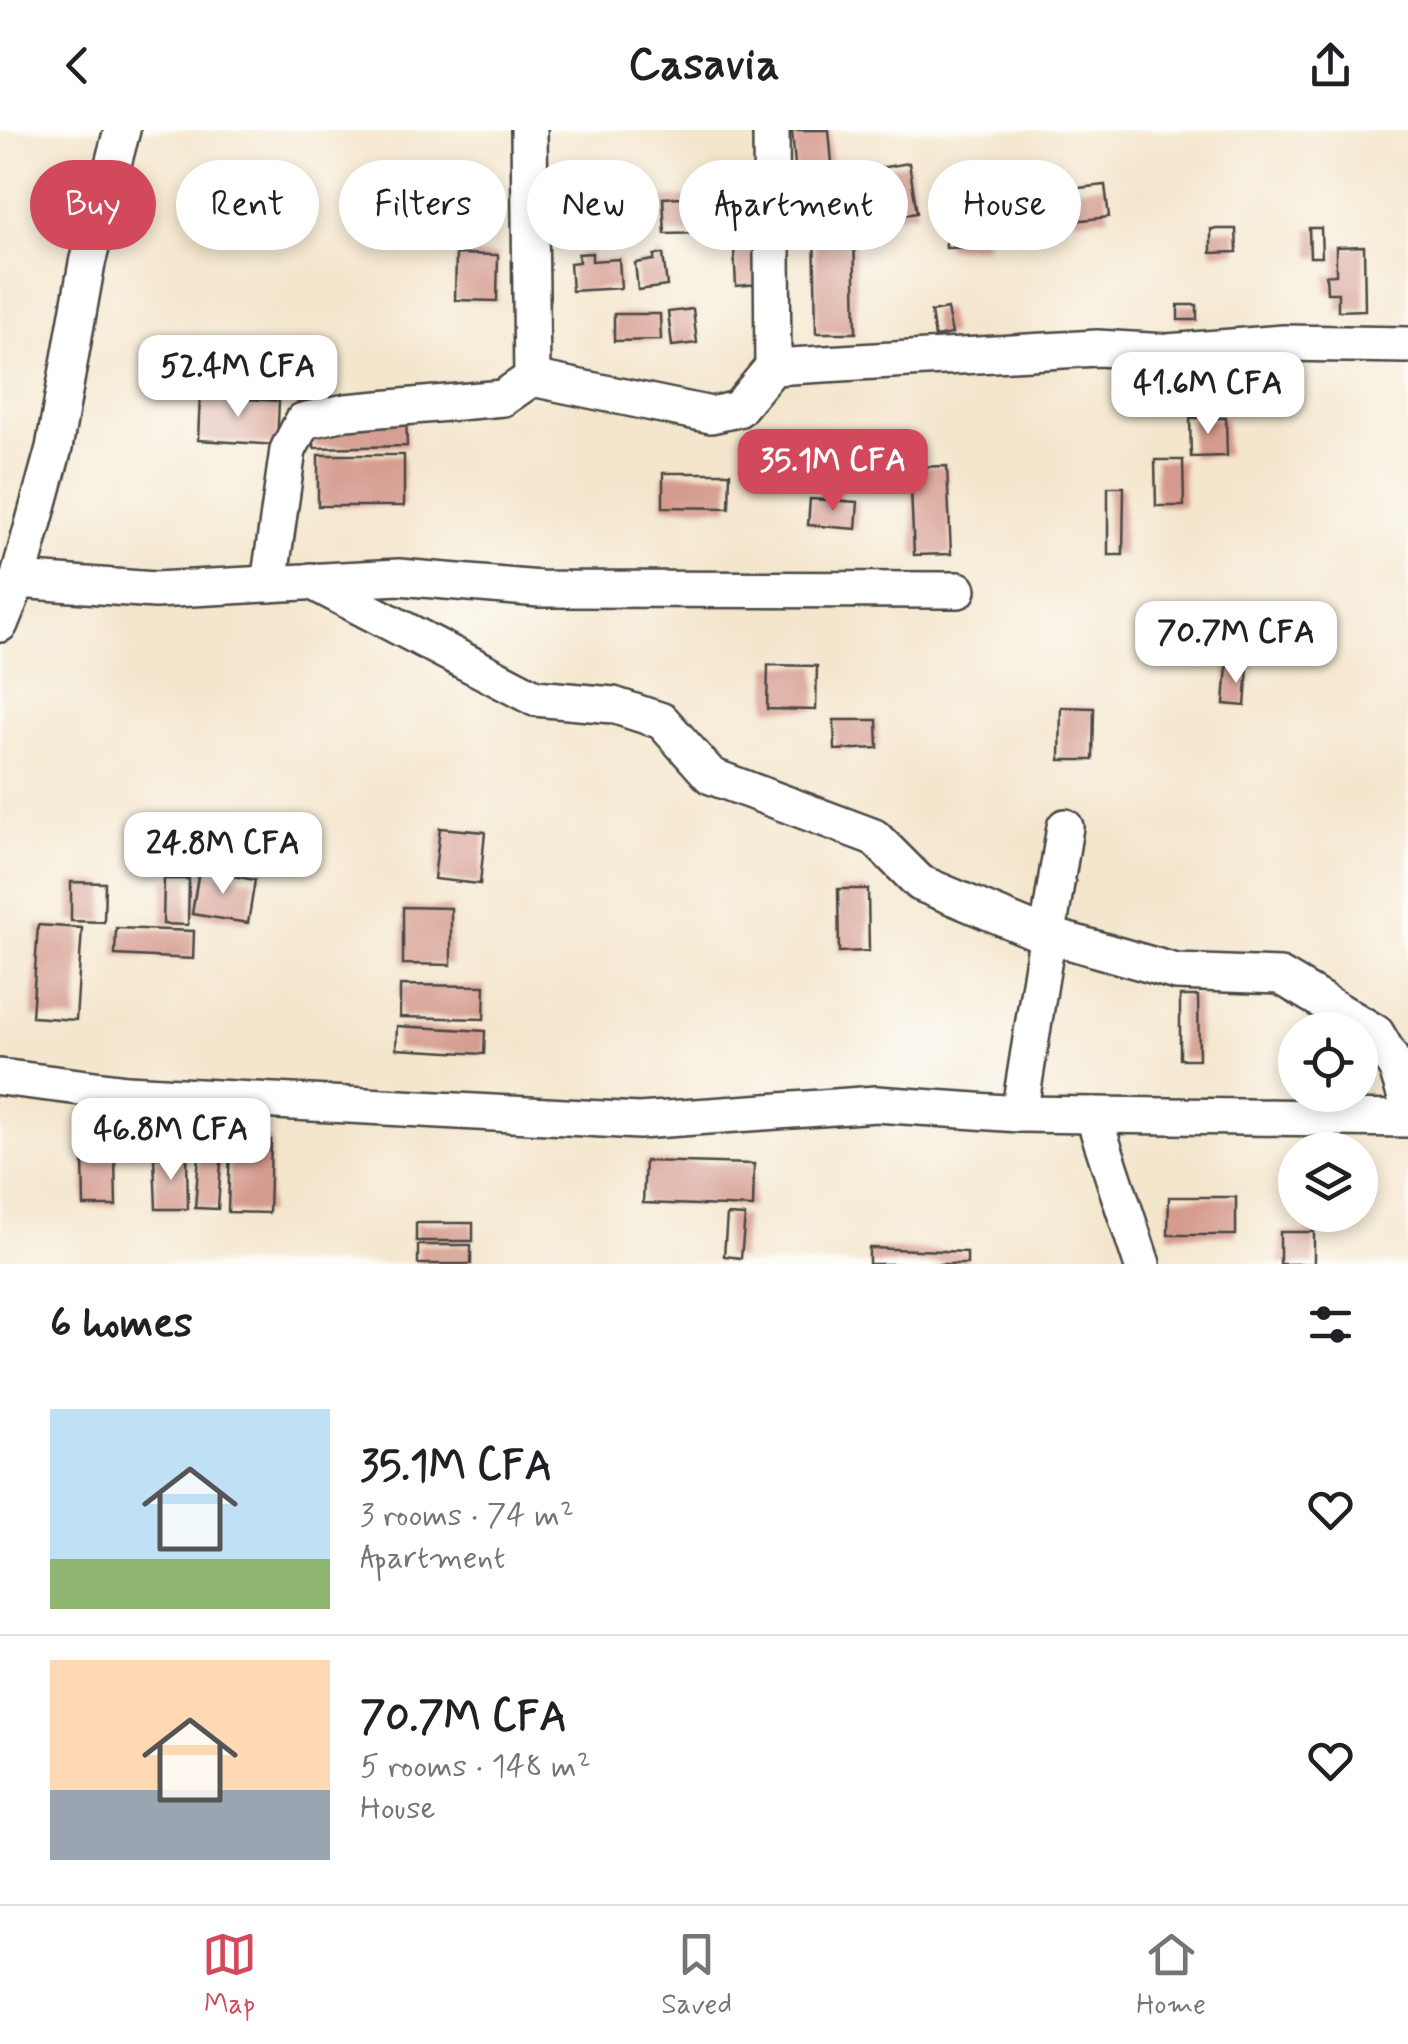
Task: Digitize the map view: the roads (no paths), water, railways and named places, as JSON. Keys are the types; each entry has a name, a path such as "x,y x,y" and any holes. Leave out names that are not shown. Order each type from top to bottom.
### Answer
{"street":[{"path":"122,130 87,263 54,448 6,603 155,590 399,577 540,588 958,590"},
{"path":"528,130 532,378"},
{"path":"269,584 288,450 303,420 346,412 503,398 532,378 711,415 738,409 773,366 771,130"},
{"path":"773,366 1097,348 1167,352 1284,344 1408,345"},
{"path":"311,580 535,698 612,705 662,721 711,776 874,837 920,883 1049,935 1176,972 1280,976 1376,1033 1397,1069 1408,1104"},
{"path":"1019,1114 1066,827"},
{"path":"0,1077 127,1093 639,1122 876,1104 1019,1114 1408,1119"},
{"path":"1092,1115 1142,1264"}]}
